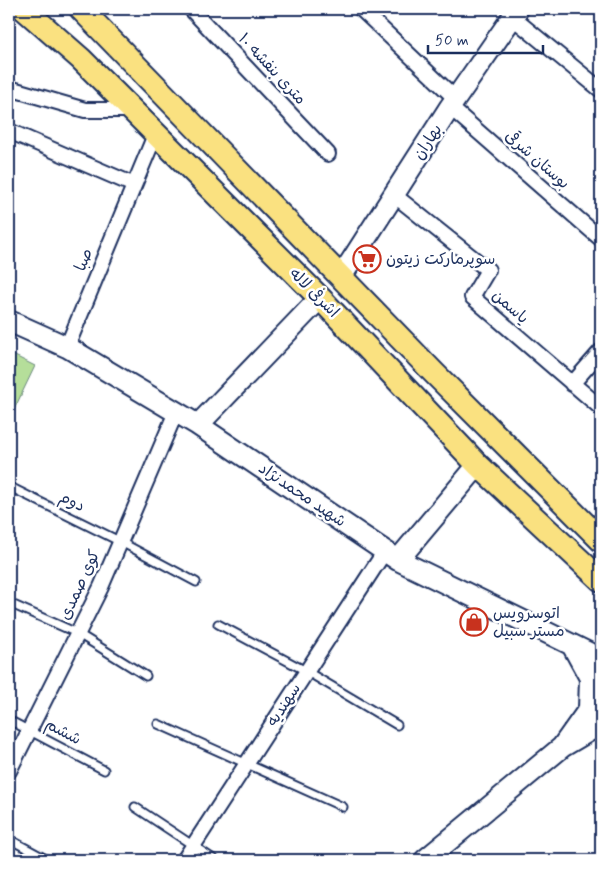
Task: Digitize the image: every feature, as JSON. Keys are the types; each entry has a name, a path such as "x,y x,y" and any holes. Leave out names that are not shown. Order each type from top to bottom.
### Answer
{"main road":[{"name":"اشرفی لاله","path":"24,9 81,59 320,298 478,465 601,580"},
{"name":"اشرفی لاله","path":"81,9 341,277 601,540"},
{"name":"بهاران","path":"341,277 453,103 515,13"},
{"path":"198,425 320,298"},
{"name":"شهید محمدنژاد","path":"9,321 66,347 198,425 392,555 601,659"},
{"path":"392,555 478,465"},
{"path":"562,747 589,709 590,678 572,645"},
{"path":"425,860 562,747 601,724"}],"street":[{"name":"۱۰ متری بنفشه","path":"191,9 328,154"},
{"name":"بوستان شرقی","path":"361,9 453,103 601,239"},
{"path":"515,13 601,90"},
{"path":"9,88 85,110 132,110"},
{"path":"9,131 134,185"},
{"name":"صبا","path":"66,347 155,135"},
{"name":"یاسمن","path":"394,195 488,270 472,297 572,384"},
{"path":"601,351 572,384 601,408"},
{"name":"کوی صمدی","path":"9,771 101,587 119,541 148,482 176,412"},
{"name":"سهندیه","path":"184,860 306,671 392,555"}],"lane":[{"name":"دوم","path":"12,488 196,582"},
{"path":"9,603 77,633 146,676"},
{"path":"218,624 306,671 397,725"},
{"name":"ششم","path":"9,720 104,770"},
{"path":"158,724 343,807"},
{"path":"135,808 194,844 215,860"},
{"path":"9,839 48,860"}],"green space":[{"path":"9,353 35,366 9,420"}],"place":[{"name":"سوپرمارکت زیتون","path":"367,259"},
{"name":"اتوسرویس مستر سبیل","path":"474,622"}]}
